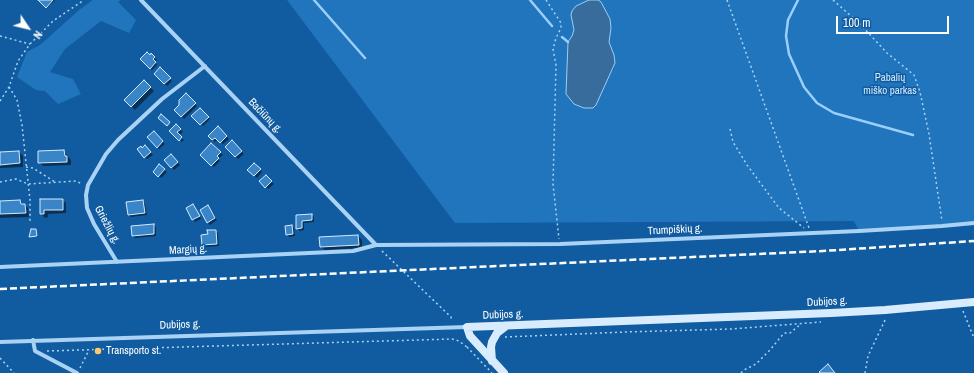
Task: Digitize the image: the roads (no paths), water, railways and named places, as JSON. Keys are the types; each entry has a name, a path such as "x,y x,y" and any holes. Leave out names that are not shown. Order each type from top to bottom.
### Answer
{"main road":[{"name":"Dubijos g.","path":"466,327 831,313 974,302"},
{"path":"492,361 491,348 494,337 506,326"},
{"path":"466,327 468,333 476,344 504,373"}],"street":[{"name":"Bačiūnų g.","path":"141,0 376,245"},
{"name":"Griežlių g.","path":"117,262 94,224 87,208 86,195 88,185 106,154 118,140 162,99 205,66"},
{"name":"Trumpiškių g.","path":"376,245 560,244 942,226 974,223"},
{"name":"Margių g.","path":"0,267 353,251 376,245"},
{"name":"Dubijos g.","path":"0,342 466,327"},
{"path":"33,340 35,351 77,373"}],"waterway":[{"path":"314,0 365,58"},
{"path":"530,0 552,26"},
{"path":"798,0 788,20 786,36 789,54 804,87 817,103 834,113 913,135"},
{"path":"562,37 568,42"}],"railway":[{"path":"0,289 823,251 974,241"}],"place":[{"name":"Transporto st.","path":"98,351"}],"park label":[{"name":"Pabalių miško parkas","path":"890,84"}]}
